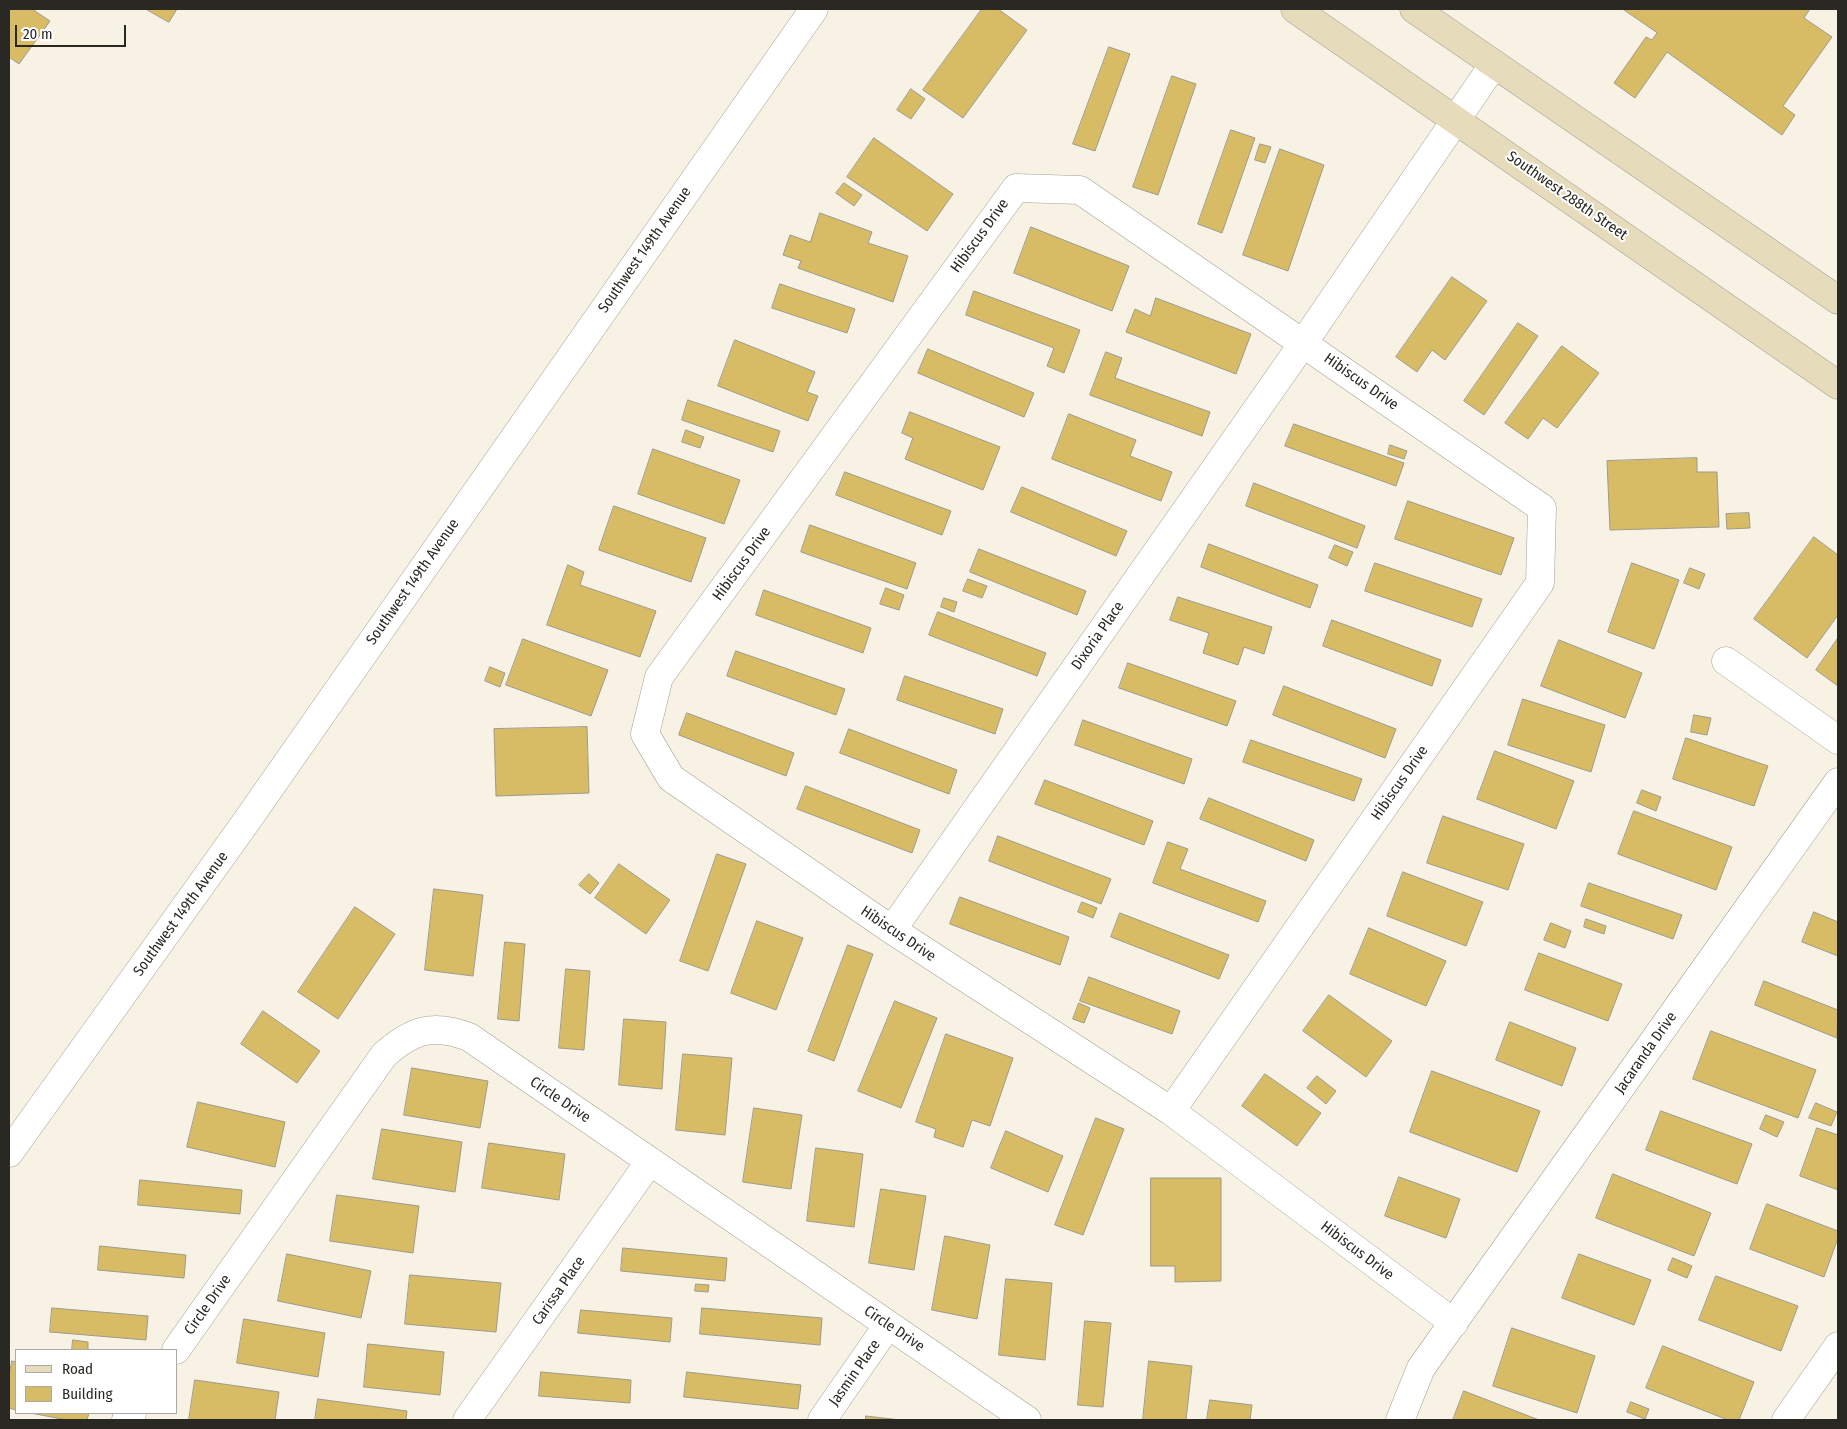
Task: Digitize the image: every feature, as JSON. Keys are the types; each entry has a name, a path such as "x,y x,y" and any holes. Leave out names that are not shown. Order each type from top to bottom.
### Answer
{"main road":[{"name":"Southwest 288th Street","path":"1295,9 1838,385"},
{"path":"1414,9 1838,300"}],"street":[{"name":"Southwest 149th Avenue","path":"9,1153 246,822 814,9"},
{"name":"Dixoria Place","path":"892,930 1304,342 1494,64"},
{"name":"Hibiscus Drive","path":"1171,1111 1540,583 1542,508 1304,342 1080,190 1016,188 659,677 645,734 670,778 892,930 1171,1111 1454,1323"},
{"path":"1726,661 1838,740"},
{"name":"Jacaranda Drive","path":"1454,1323 1838,782"},
{"name":"Circle Drive","path":"177,1349 384,1055 403,1038 427,1030 452,1030 469,1037 1027,1420"},
{"name":"Carissa Place","path":"468,1420 650,1161"},
{"path":"1400,1420 1421,1368 1454,1323"},
{"name":"Jasmin Place","path":"822,1420 888,1326"},
{"path":"1786,1420 1838,1346"}],"building":[{"path":"9,9 32,9 50,21 19,64 9,57"},
{"path":"146,9 177,9 169,22"},
{"path":"982,9 998,9 1027,30 963,118 923,90"},
{"path":"1623,9 1810,9 1804,18 1832,37 1783,106 1795,115 1782,135 1667,52 1635,98 1614,83 1646,37 1652,40 1657,33"},
{"path":"1109,47 1130,54 1095,151 1073,144"},
{"path":"1172,76 1196,84 1158,195 1133,187"},
{"path":"911,89 925,99 911,119 897,110"},
{"path":"1231,130 1255,138 1222,233 1198,224"},
{"path":"874,138 953,194 927,231 847,177"},
{"path":"1260,144 1271,147 1265,163 1255,160"},
{"path":"1280,149 1324,165 1288,271 1243,255"},
{"path":"844,183 862,195 854,206 836,193"},
{"path":"820,213 872,232 868,243 908,256 893,302 798,268 801,261 783,255 790,235 810,242"},
{"path":"1031,227 1129,266 1112,311 1014,273"},
{"path":"1452,277 1487,301 1445,360 1432,350 1417,372 1396,357"},
{"path":"780,284 855,309 847,333 772,308"},
{"path":"974,291 1080,330 1064,373 1047,366 1054,348 966,315"},
{"path":"1156,298 1251,334 1236,374 1126,332 1135,309 1150,316"},
{"path":"1518,323 1538,336 1484,415 1464,401"},
{"path":"735,340 815,372 807,392 818,396 808,421 718,386"},
{"path":"1562,346 1599,373 1557,428 1543,418 1528,439 1505,423"},
{"path":"928,349 1034,393 1024,417 918,373"},
{"path":"1106,352 1122,358 1115,378 1210,412 1202,436 1090,395"},
{"path":"688,400 780,431 773,452 682,420"},
{"path":"910,412 1000,447 983,490 905,459 913,438 902,433"},
{"path":"1069,414 1136,440 1130,456 1172,472 1161,501 1052,459"},
{"path":"1294,424 1404,463 1396,486 1285,446"},
{"path":"686,430 704,437 700,448 682,442"},
{"path":"1390,445 1407,451 1404,459 1388,454"},
{"path":"653,449 740,480 724,524 638,494"},
{"path":"1697,458 1697,472 1717,472 1719,527 1610,530 1607,461"},
{"path":"845,472 951,511 942,535 836,495"},
{"path":"1254,483 1365,526 1357,548 1246,506"},
{"path":"1022,487 1127,531 1116,556 1011,512"},
{"path":"1408,501 1514,538 1501,575 1395,539"},
{"path":"614,506 706,538 691,582 599,550"},
{"path":"1749,513 1750,528 1727,529 1726,514"},
{"path":"810,525 916,563 907,589 801,552"},
{"path":"1814,537 1838,555 1838,615 1807,658 1754,619"},
{"path":"1209,544 1318,585 1310,608 1201,567"},
{"path":"1335,545 1353,552 1347,566 1329,558"},
{"path":"979,549 1086,591 1077,615 970,572"},
{"path":"1375,563 1482,599 1472,627 1365,591"},
{"path":"1632,563 1679,580 1654,649 1608,632"},
{"path":"568,565 584,572 580,585 656,611 640,657 547,625"},
{"path":"1690,568 1705,574 1699,589 1684,583"},
{"path":"968,579 987,586 982,598 963,591"},
{"path":"886,588 904,595 899,610 880,604"},
{"path":"764,590 871,628 863,653 756,615"},
{"path":"1178,597 1272,627 1264,654 1244,647 1238,665 1203,653 1209,633 1170,620"},
{"path":"944,598 957,602 954,612 941,607"},
{"path":"938,612 1046,653 1037,676 929,635"},
{"path":"1332,620 1441,660 1432,686 1323,646"},
{"path":"1838,638 1838,686 1816,670"},
{"path":"523,639 608,670 591,716 506,685"},
{"path":"1559,640 1642,673 1625,718 1541,686"},
{"path":"736,651 845,689 836,715 727,676"},
{"path":"1128,663 1236,701 1227,726 1119,688"},
{"path":"490,667 505,673 500,687 485,681"},
{"path":"905,676 1003,709 995,734 897,700"},
{"path":"1284,686 1396,729 1385,758 1273,715"},
{"path":"1523,699 1605,725 1591,772 1508,745"},
{"path":"687,713 794,753 786,776 679,735"},
{"path":"1694,715 1711,718 1707,735 1691,732"},
{"path":"1083,720 1192,759 1184,784 1075,745"},
{"path":"587,727 589,793 496,796 494,729"},
{"path":"849,729 957,770 949,794 840,753"},
{"path":"1686,738 1768,766 1754,806 1673,779"},
{"path":"1251,740 1362,779 1354,801 1243,762"},
{"path":"1495,751 1574,781 1556,829 1477,799"},
{"path":"1045,780 1153,821 1144,845 1035,804"},
{"path":"806,786 920,830 912,853 797,809"},
{"path":"1642,790 1661,797 1656,811 1637,803"},
{"path":"1209,798 1314,840 1306,861 1200,819"},
{"path":"1634,811 1732,847 1716,890 1618,854"},
{"path":"1443,816 1524,844 1508,890 1427,863"},
{"path":"998,836 1111,879 1101,904 989,861"},
{"path":"1168,842 1188,849 1180,869 1266,901 1258,922 1153,883"},
{"path":"717,854 746,864 708,971 680,961"},
{"path":"619,864 670,900 646,934 595,898"},
{"path":"1403,872 1483,902 1466,946 1387,916"},
{"path":"589,874 599,883 590,894 579,885"},
{"path":"1589,883 1682,915 1673,939 1581,906"},
{"path":"434,889 483,895 473,976 425,970"},
{"path":"960,897 1069,937 1060,965 950,924"},
{"path":"1082,902 1097,908 1093,918 1078,912"},
{"path":"355,907 395,934 338,1019 298,992"},
{"path":"1814,912 1838,922 1838,956 1802,942"},
{"path":"1120,913 1229,955 1219,979 1111,937"},
{"path":"1586,919 1606,926 1604,934 1584,927"},
{"path":"757,921 803,938 776,1010 731,993"},
{"path":"1551,923 1571,931 1565,948 1544,940"},
{"path":"1369,928 1446,961 1426,1006 1350,974"},
{"path":"505,942 525,944 519,1021 498,1019"},
{"path":"848,945 873,954 834,1061 808,1051"},
{"path":"1539,953 1622,984 1608,1021 1525,990"},
{"path":"566,969 590,971 584,1050 559,1048"},
{"path":"1089,977 1180,1011 1172,1034 1080,1001"},
{"path":"1764,981 1838,1010 1837,1038 1755,1005"},
{"path":"1329,995 1392,1041 1366,1077 1303,1031"},
{"path":"895,1001 937,1018 901,1108 858,1091"},
{"path":"1079,1003 1090,1008 1084,1023 1073,1019"},
{"path":"263,1011 320,1051 297,1083 241,1044"},
{"path":"624,1019 666,1022 662,1089 619,1085"},
{"path":"1510,1022 1576,1048 1562,1086 1496,1060"},
{"path":"1711,1031 1816,1070 1798,1118 1693,1079"},
{"path":"946,1034 1013,1058 990,1126 972,1120 963,1147 934,1137 936,1129 916,1122"},
{"path":"683,1054 732,1058 725,1135 676,1130"},
{"path":"412,1068 488,1081 480,1128 404,1115"},
{"path":"1432,1071 1540,1111 1517,1172 1410,1132"},
{"path":"1265,1074 1321,1113 1297,1146 1242,1106"},
{"path":"1317,1076 1336,1091 1326,1104 1307,1088"},
{"path":"198,1102 285,1122 275,1167 187,1147"},
{"path":"1816,1103 1837,1112 1831,1126 1809,1118"},
{"path":"754,1108 802,1115 791,1189 743,1182"},
{"path":"1661,1111 1752,1144 1737,1184 1646,1150"},
{"path":"1766,1115 1784,1122 1777,1137 1760,1129"},
{"path":"1096,1118 1124,1129 1083,1235 1055,1225"},
{"path":"1817,1128 1838,1135 1838,1190 1800,1176"},
{"path":"382,1129 462,1142 455,1192 373,1179"},
{"path":"1006,1131 1063,1156 1048,1192 991,1168"},
{"path":"489,1143 565,1154 559,1200 482,1188"},
{"path":"816,1148 863,1154 854,1227 807,1221"},
{"path":"1613,1174 1711,1213 1694,1256 1596,1218"},
{"path":"1399,1177 1460,1199 1446,1238 1385,1216"},
{"path":"1151,1178 1221,1178 1221,1281 1175,1282 1175,1266 1151,1266"},
{"path":"140,1180 242,1190 240,1214 138,1205"},
{"path":"881,1189 926,1196 914,1270 869,1263"},
{"path":"337,1195 419,1206 413,1253 330,1241"},
{"path":"1767,1204 1838,1231 1838,1238 1824,1277 1750,1249"},
{"path":"945,1236 990,1245 977,1319 932,1310"},
{"path":"100,1246 186,1255 184,1278 98,1270"},
{"path":"623,1248 727,1258 725,1281 621,1271"},
{"path":"287,1254 371,1271 361,1318 278,1301"},
{"path":"1579,1254 1651,1280 1634,1325 1562,1298"},
{"path":"1673,1258 1692,1266 1687,1278 1668,1270"},
{"path":"410,1275 501,1283 496,1332 405,1324"},
{"path":"1716,1276 1798,1306 1781,1351 1699,1320"},
{"path":"1006,1279 1052,1283 1045,1360 999,1355"},
{"path":"696,1284 709,1285 708,1292 695,1291"},
{"path":"52,1308 148,1316 146,1340 50,1332"},
{"path":"702,1308 822,1318 820,1345 700,1334"},
{"path":"581,1310 672,1318 670,1342 578,1333"},
{"path":"244,1319 325,1333 318,1377 237,1363"},
{"path":"1085,1321 1111,1323 1103,1407 1078,1405"},
{"path":"1512,1328 1595,1356 1577,1413 1493,1386"},
{"path":"73,1340 88,1342 88,1349 72,1349"},
{"path":"368,1344 444,1352 440,1395 364,1387"},
{"path":"1663,1346 1754,1382 1739,1420 1728,1420 1646,1388"},
{"path":"12,1361 15,1362 15,1410 9,1408 9,1377"},
{"path":"1149,1361 1192,1366 1186,1420 1143,1420"},
{"path":"541,1372 631,1380 630,1403 539,1396"},
{"path":"687,1372 801,1385 798,1409 684,1397"},
{"path":"195,1380 279,1392 275,1420 189,1420"},
{"path":"1464,1391 1539,1420 1453,1420"},
{"path":"318,1399 407,1411 406,1420 315,1420"},
{"path":"1210,1400 1252,1405 1250,1420 1207,1420"},
{"path":"1631,1402 1649,1409 1645,1419 1627,1412"},
{"path":"36,1414 89,1414 87,1420 67,1420"},
{"path":"866,1416 900,1420 866,1420"}]}
